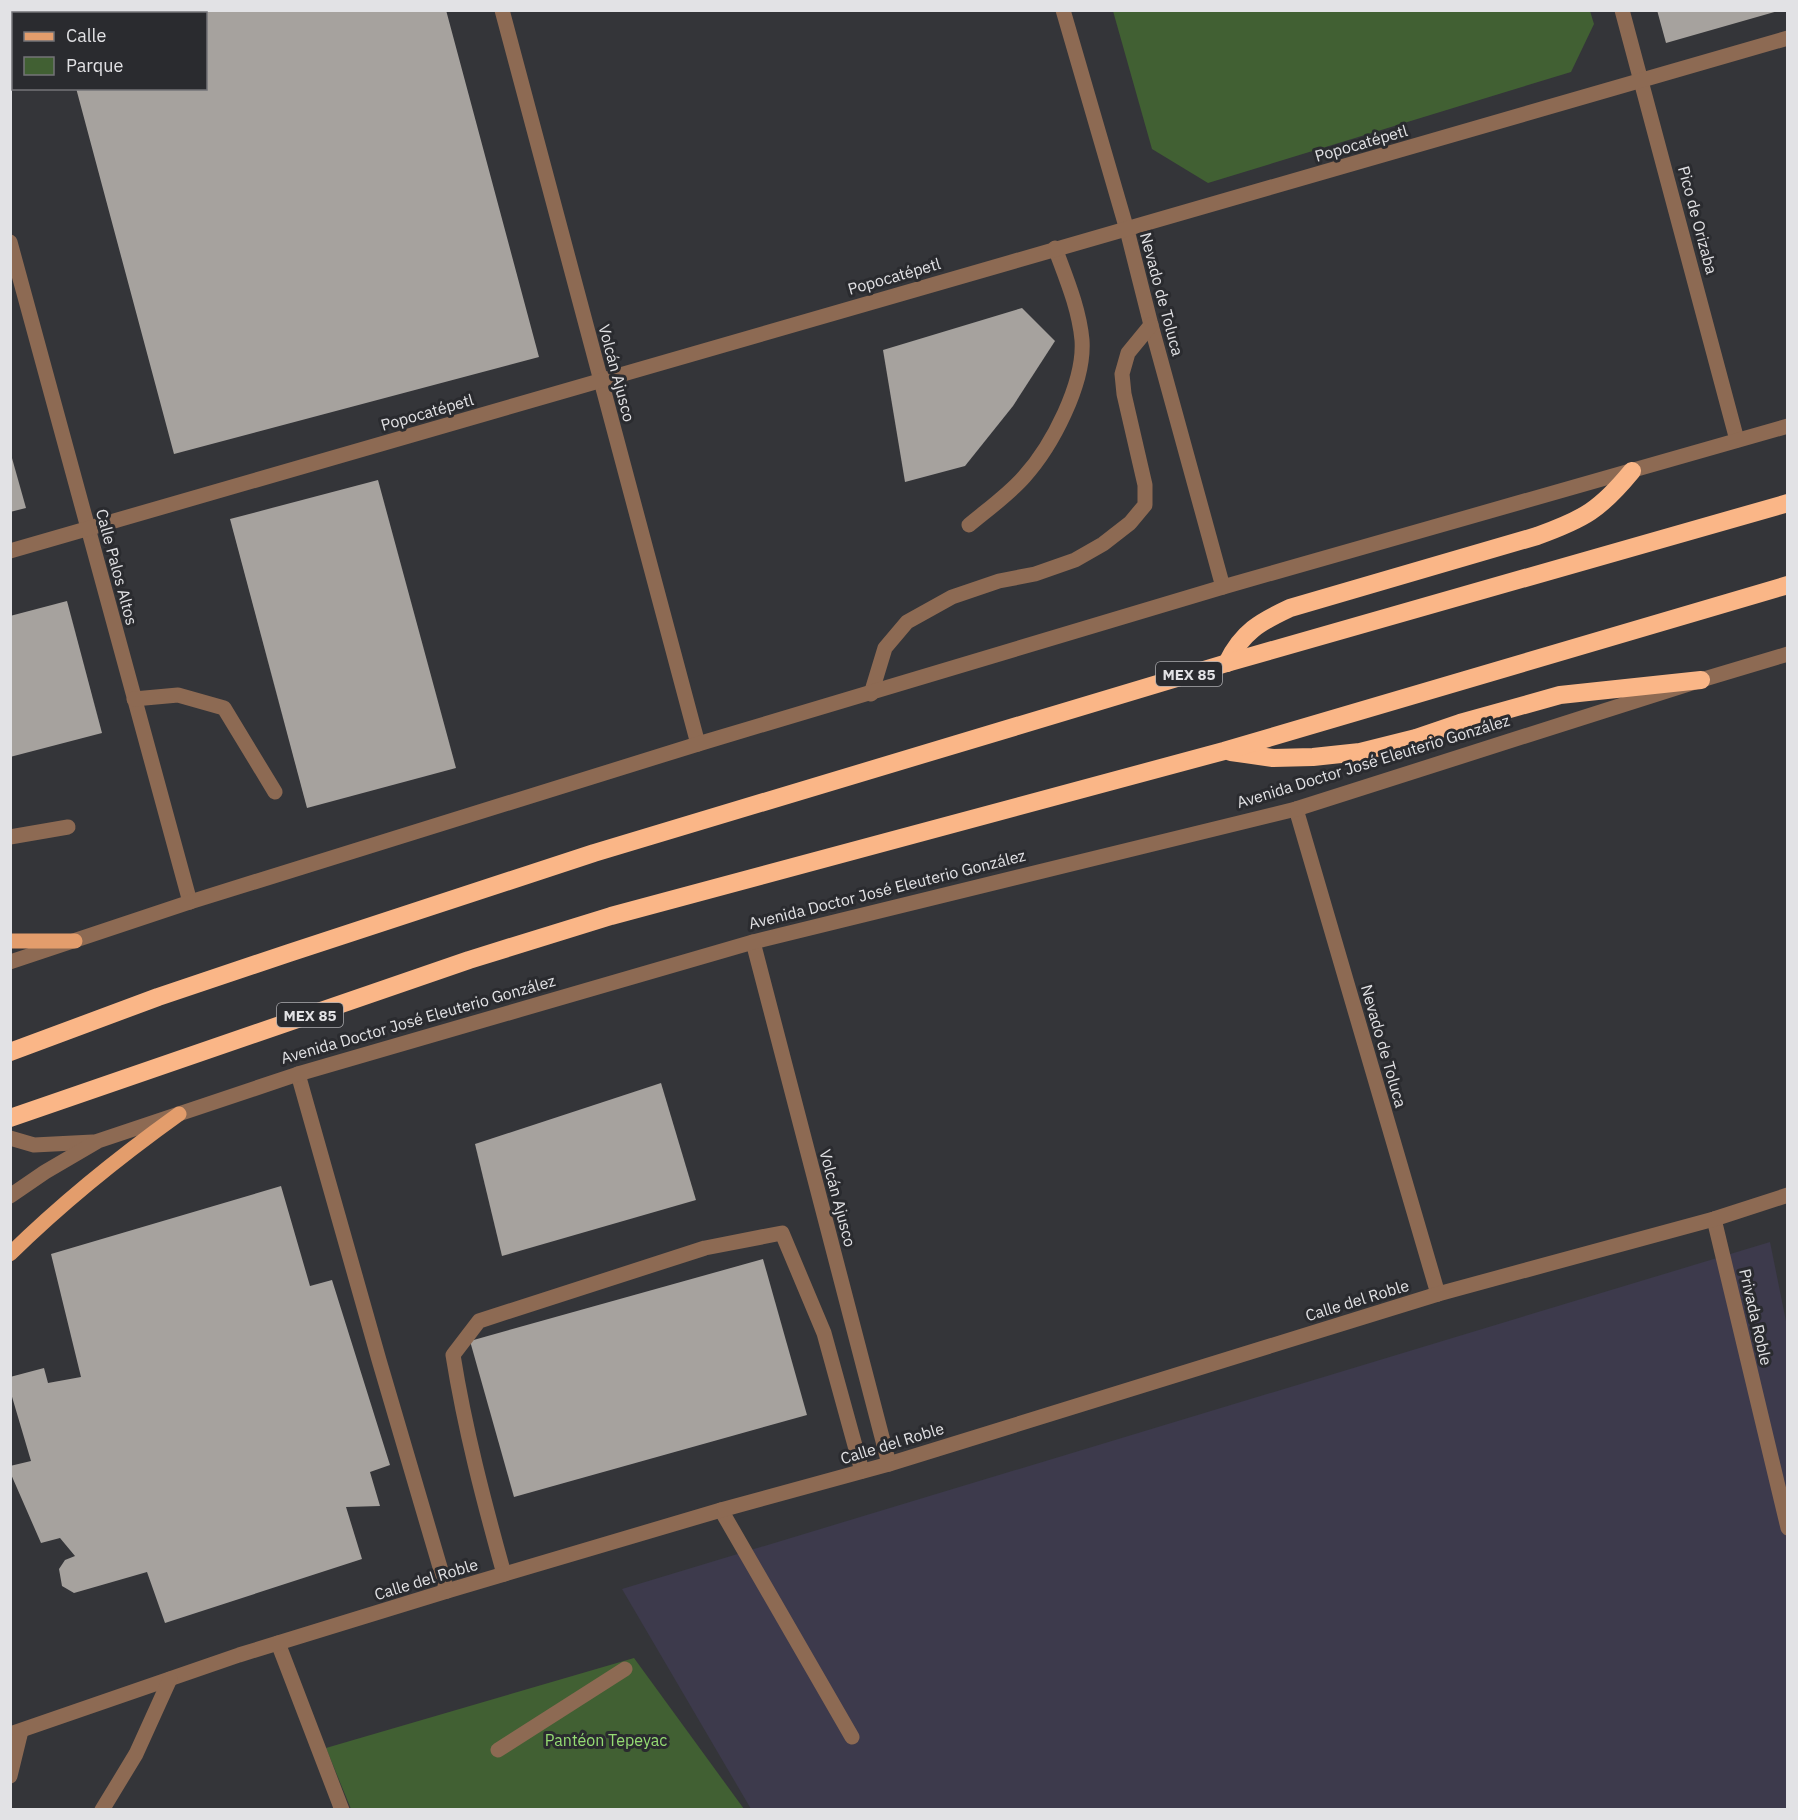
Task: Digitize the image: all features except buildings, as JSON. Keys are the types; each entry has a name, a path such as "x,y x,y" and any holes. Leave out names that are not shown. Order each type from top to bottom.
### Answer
{"highway":[{"path":"1227,663 1240,640 1268,618 1290,608 1538,536 1565,526 1592,512 1611,496 1632,471"},
{"name":"MEX 85","path":"10,1052 212,979 594,853 1227,663 1788,503"},
{"name":"Avenida Doctor José Eleuterio González","path":"10,1118 469,960 611,916 1224,751 1788,585"},
{"path":"1224,751 1273,758 1360,752 1416,738 1560,695 1701,680"}],"main road":[{"path":"10,941 75,941"},
{"path":"10,1254 61,1205 134,1146 179,1114"}],"street":[{"name":"Volcán Ajusco","path":"502,10 698,744"},
{"name":"Nevado de Toluca","path":"1063,10 1127,230 1223,586"},
{"name":"Pico de Orizaba","path":"1622,10 1737,440"},
{"name":"Popocatépetl","path":"10,551 1788,38"},
{"name":"Calle Palos Altos","path":"10,242 190,902"},
{"path":"969,525 1025,477 1053,436 1069,406 1081,366 1082,342 1077,309 1055,248"},
{"path":"871,693 885,648 908,622 952,597 999,581 1035,574 1075,560 1103,544 1130,523 1145,505 1145,485 1124,394 1122,374 1128,353 1151,325"},
{"path":"10,962 190,902 698,744 1223,586 1788,426"},
{"name":"Avenida Doctor José Eleuterio González","path":"10,1196 45,1172 98,1141 298,1074 753,942 1296,808 1788,654"},
{"path":"134,699 178,695 224,708 275,792"},
{"name":"Nevado de Toluca","path":"1296,808 1438,1294"},
{"path":"10,837 68,827"},
{"name":"Volcán Ajusco","path":"753,942 889,1464"},
{"path":"298,1074 447,1591"},
{"path":"10,1138 34,1145 98,1141"},
{"name":"Calle del Roble","path":"16,1733 278,1643 447,1591 721,1510 889,1464 1438,1294 1714,1219 1788,1196"},
{"name":"Privada Roble","path":"1714,1219 1788,1528"},
{"path":"504,1574 477,1476 453,1355 479,1321 705,1248 782,1233 824,1334 862,1471"},
{"path":"721,1510 852,1737"},
{"path":"278,1643 342,1809"},
{"path":"498,1750 625,1669"},
{"path":"102,1809 136,1754 170,1679"},
{"path":"10,1776 16,1733"}],"shaded area":[{"path":"1770,1242 1788,1331 1787,1809 751,1809 622,1589"}],"green space":[{"path":"1113,11 1590,11 1594,24 1571,72 1208,183 1152,149"},
{"name":"Pantéon Tepeyac","path":"634,1658 744,1809 351,1809 326,1748"}]}
